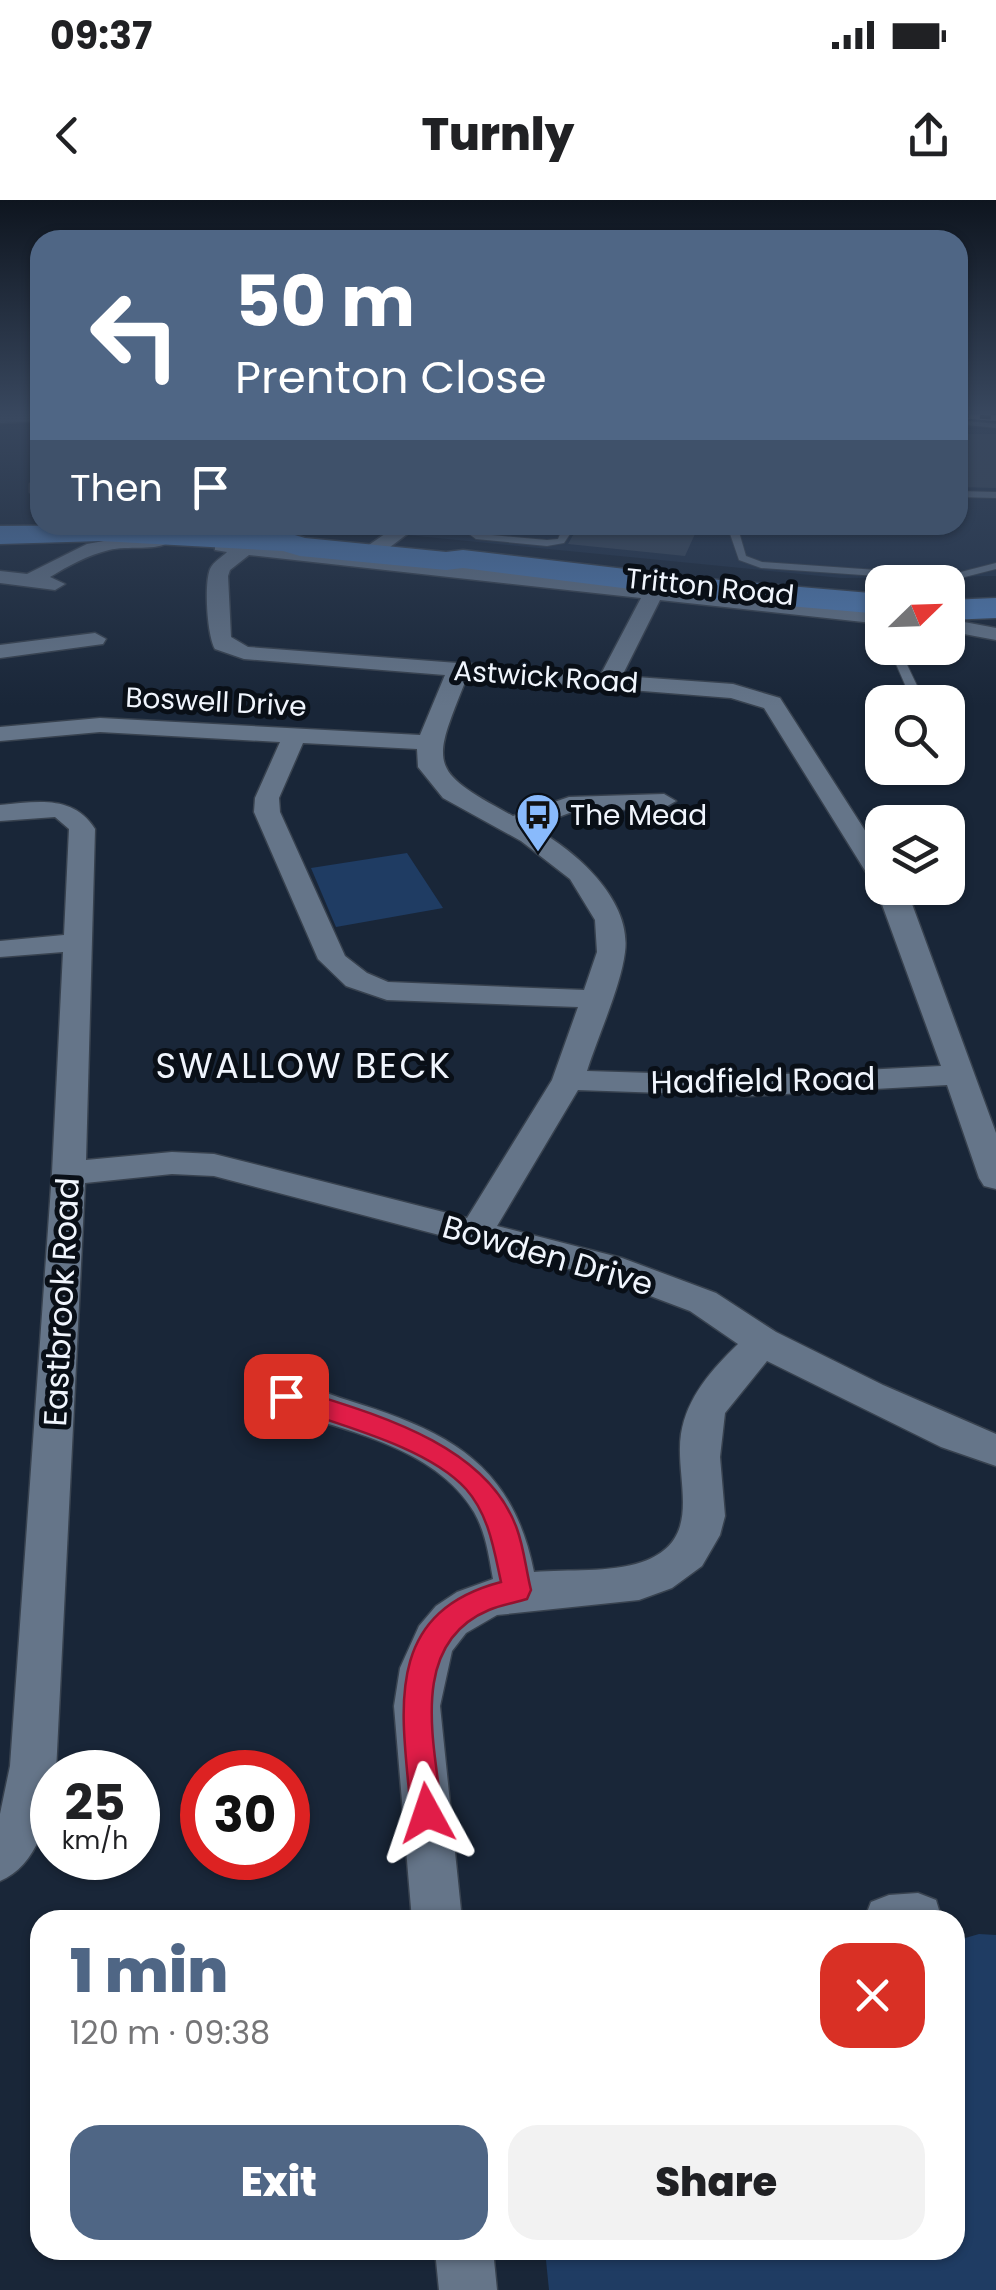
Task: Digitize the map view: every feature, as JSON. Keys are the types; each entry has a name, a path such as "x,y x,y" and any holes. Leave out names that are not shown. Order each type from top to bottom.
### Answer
{"main road":[{"name":"Tritton Road","path":"0,536 30,535"},
{"name":"Tritton Road","path":"156,535 288,542 300,547 404,541 446,561 464,559 719,590 865,603"},
{"path":"404,541 439,544 464,559"}],"street":[{"path":"34,579 74,553 127,539 245,548 865,617"},
{"name":"Astwick Road","path":"245,548 221,567 218,576 220,637 232,650 256,656 733,691 772,703 865,850"},
{"path":"0,576 60,585"},
{"path":"609,680 653,594"},
{"path":"969,617 996,634"},
{"path":"0,652 22,646 96,640"},
{"path":"458,671 429,743 430,767 440,782 471,807 556,854 580,874 608,920 611,952 568,1080 475,1233"},
{"name":"Boswell Drive","path":"0,734 100,725 429,743"},
{"path":"294,736 268,798 267,812 332,958 346,974 363,985 387,991 597,999"},
{"path":"508,826 570,804 664,802"},
{"name":"Eastbrook Road","path":"0,813 63,810 79,821 82,829 69,1173 34,1766 28,1807 17,1836 0,1858"},
{"path":"898,905 996,1178"},
{"path":"0,949 75,942"},
{"name":"Hadfield Road","path":"568,1080 750,1086 958,1074"},
{"name":"Bowden Drive","path":"69,1173 172,1163 214,1165 609,1267 688,1296 763,1342 955,1436 996,1450"},
{"path":"436,1910 417,1706 419,1674 431,1642 453,1618 480,1600 517,1590 624,1584 662,1574 684,1556 704,1530 707,1502 700,1442 706,1412 730,1376 763,1342"},
{"path":"286,1396 416,1441 456,1464 475,1482 503,1529 517,1590"},
{"path":"465,2260 468,2290"}],"lane":[{"path":"475,535 547,543 561,540 564,535"},
{"path":"735,535 742,558 760,566 949,578 996,566"}],"shaded area":[{"path":"968,511 996,511 996,576 965,576 965,565 865,565 865,578 408,535 968,535"},
{"path":"407,853 443,908 336,927 311,868"},
{"path":"996,1935 996,2290 549,2290 546,2260 965,2260 965,1938"}],"building":[{"path":"573,535 694,535 685,556 568,544"}],"place":[{"name":"The Mead","path":"538,853"}],"district":[{"name":"SWALLOW BECK","path":"304,1065"}],"route":[{"path":"286,1396 416,1441 456,1464 490,1502 503,1529 517,1590 480,1600 453,1618 431,1642 419,1674 417,1706 427,1813"}]}
